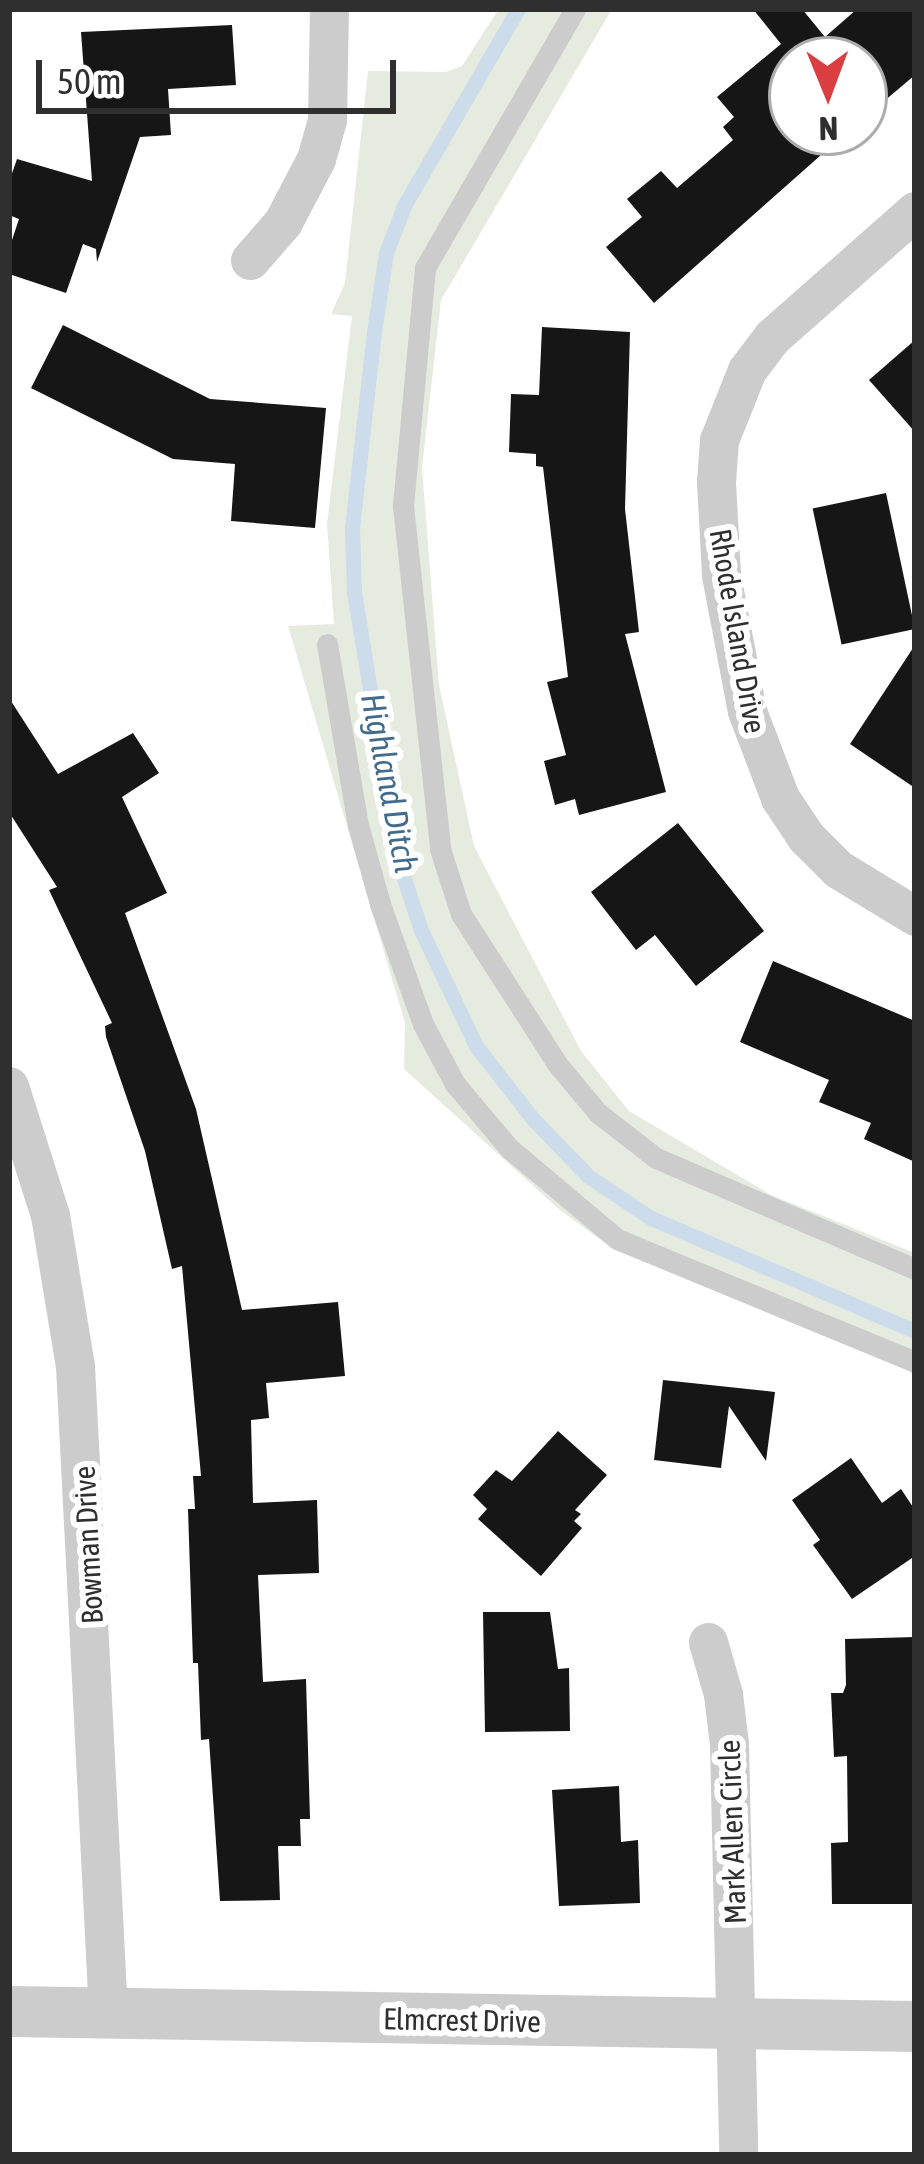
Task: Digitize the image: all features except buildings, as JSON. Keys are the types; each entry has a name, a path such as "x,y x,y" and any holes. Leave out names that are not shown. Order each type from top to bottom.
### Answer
{"street":[{"path":"250,260 283,222 316,159 327,120 329,9"},
{"name":"Rhode Island Drive","path":"915,211 772,337 747,370 719,440 716,482 721,575 747,711 771,778 806,837 838,869 915,916"},
{"name":"Bowman Drive","path":"9,1086 50,1215 75,1366 108,2013"},
{"name":"Mark Allen Circle","path":"708,1642 723,1694 729,1744 739,2025 738,2155"},
{"name":"Elmcrest Drive","path":"9,2012 915,2026"}],"lane":[{"path":"575,9 424,268 403,506 440,849 461,914 558,1065 598,1113 656,1158 915,1269"},
{"path":"327,644 358,825 380,904 423,1024 455,1084 509,1148 617,1239 915,1362"}],"shaded area":[{"path":"499,9 612,9 441,300 422,468 439,685 474,846 581,1051 629,1111 771,1195 915,1253 915,1374 776,1309 609,1246 560,1210 404,1069 405,1023 288,626 334,624 327,524 352,316 331,314 345,283 368,71 446,72 462,66"}],"waterway":[{"name":"Highland Ditch","path":"518,9 404,206 386,253 374,332 352,527 354,592 398,860 421,930 476,1046 533,1119 588,1176 651,1218 915,1331"}]}
